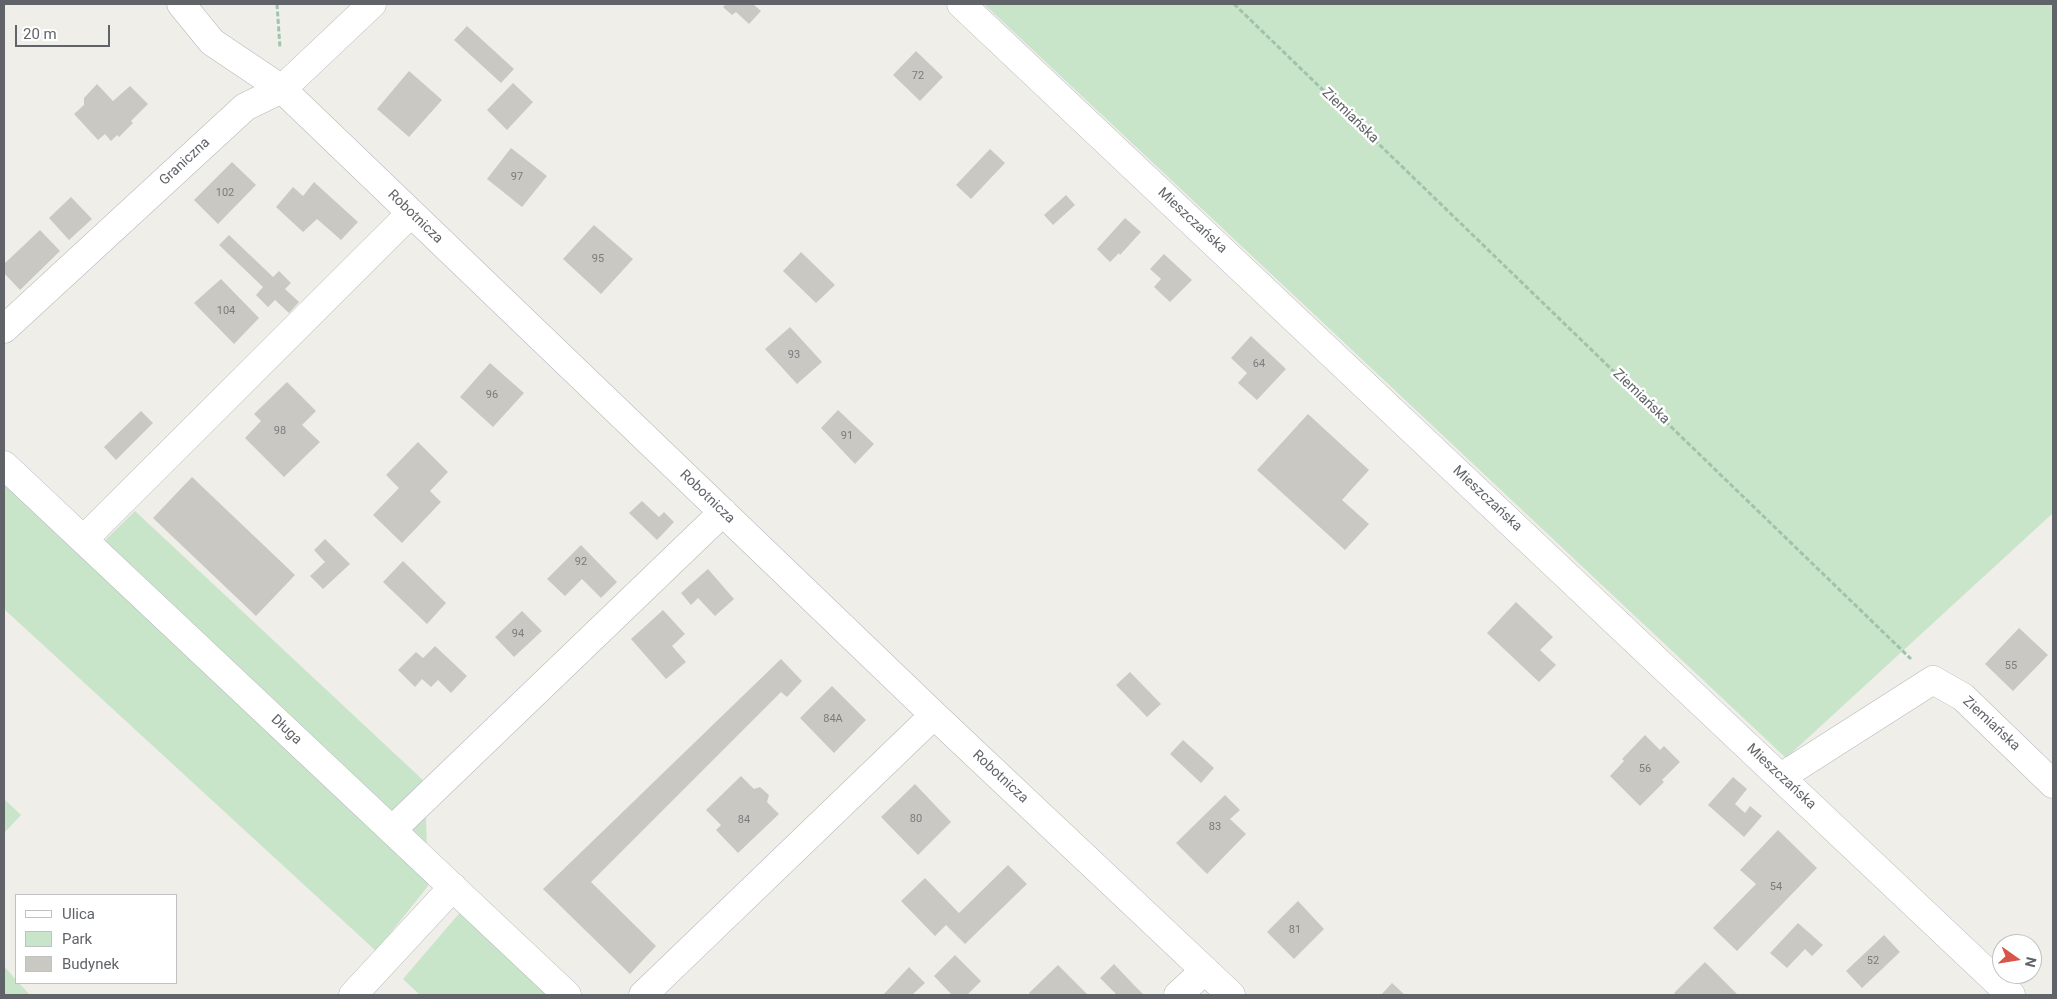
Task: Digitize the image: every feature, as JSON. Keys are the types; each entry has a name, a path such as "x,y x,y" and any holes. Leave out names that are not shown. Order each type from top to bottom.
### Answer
{"street":[{"name":"Robotnicza","path":"181,4 212,42 282,89 934,715 1231,995"},
{"name":"Graniczna","path":"4,329 245,106 282,89 372,4"},
{"name":"Mieszczańska","path":"961,4 2011,995"},
{"path":"84,539 411,213"},
{"name":"Długa","path":"4,465 567,995"},
{"path":"392,830 723,512"},
{"path":"1781,776 1933,680"},
{"name":"Ziemiańska","path":"1933,680 1963,697 2053,784"},
{"path":"644,995 934,715"},
{"path":"353,995 453,886"},
{"path":"1178,995 1205,970"}],"path":[{"name":"Ziemiańska","path":"1234,4 1933,680"}],"green space":[{"path":"984,4 2053,4 2053,513 1786,758"},
{"path":"4,472 91,554 135,511 425,782 428,886 376,951 4,609"},
{"path":"4,799 21,815 4,833"},
{"path":"463,909 551,995 420,995 403,979"},
{"path":"4,966 15,979 15,984 20,984 30,995 4,995"}],"building":[{"path":"726,4 753,4 761,11 749,24 736,12 732,15 723,7"},
{"path":"467,26 514,69 501,83 454,40"},
{"path":"916,51 943,77 920,101 893,75"},
{"path":"409,71 442,100 409,137 377,109"},
{"path":"513,83 533,102 507,130 487,110"},
{"path":"97,84 113,101 130,86 148,104 131,121 133,123 119,137 117,135 111,141 105,134 98,140 74,114 84,105 84,98"},
{"path":"511,148 547,176 522,207 487,179"},
{"path":"990,149 1005,163 971,199 956,185"},
{"path":"232,162 256,185 218,224 194,200"},
{"path":"314,182 358,222 341,240 317,219 303,232 276,207 293,187 303,196"},
{"path":"1066,195 1075,205 1053,225 1044,215"},
{"path":"71,197 92,219 69,240 49,218"},
{"path":"1125,218 1141,232 1120,255 1119,253 1110,262 1097,249"},
{"path":"594,225 633,259 601,294 563,259"},
{"path":"40,230 60,251 20,290 4,273 4,264"},
{"path":"229,235 273,277 279,271 291,283 285,289 299,302 289,313 275,300 268,307 256,295 263,287 219,245"},
{"path":"801,252 835,285 816,303 783,271"},
{"path":"1164,254 1192,280 1170,302 1154,287 1161,279 1150,269"},
{"path":"221,279 259,318 234,344 194,303"},
{"path":"790,327 822,362 797,384 765,349"},
{"path":"1251,336 1286,369 1257,400 1238,383 1247,373 1231,358"},
{"path":"490,363 524,393 493,427 460,397"},
{"path":"287,382 316,411 302,425 320,442 284,477 245,438 261,421 254,414"},
{"path":"838,410 874,444 855,464 821,428"},
{"path":"141,411 153,423 116,460 104,447"},
{"path":"1308,414 1369,470 1342,500 1369,524 1345,550 1257,470"},
{"path":"418,442 448,472 430,491 441,502 402,543 373,515 399,488 386,475"},
{"path":"192,477 295,575 256,616 153,518"},
{"path":"642,501 659,517 664,512 674,522 657,540 629,513"},
{"path":"325,539 350,564 323,589 310,576 325,562 314,550"},
{"path":"581,545 617,582 601,598 582,579 565,596 547,579"},
{"path":"403,561 446,603 427,624 383,582"},
{"path":"708,569 734,599 715,616 698,598 691,605 681,593"},
{"path":"1516,602 1553,637 1540,650 1556,665 1539,682 1487,633"},
{"path":"663,610 685,634 672,646 686,662 666,679 631,639"},
{"path":"522,611 542,631 514,657 495,637"},
{"path":"2019,628 2048,655 2013,691 1985,664"},
{"path":"435,646 467,676 451,693 438,680 431,687 422,679 415,687 398,670 416,652 423,658"},
{"path":"781,659 802,681 787,697 781,692 591,882 656,946 630,974 543,889"},
{"path":"1130,672 1161,704 1147,717 1116,685"},
{"path":"832,686 866,720 834,753 800,718"},
{"path":"1645,735 1660,750 1664,746 1680,762 1662,780 1664,782 1640,806 1610,776 1624,761 1622,759"},
{"path":"1183,740 1214,768 1201,783 1170,754"},
{"path":"741,776 754,789 760,787 769,795 767,802 779,814 738,853 716,830 721,825 706,810"},
{"path":"1733,777 1747,789 1735,804 1745,813 1750,806 1762,816 1744,837 1708,805"},
{"path":"915,784 951,822 918,855 881,817"},
{"path":"1225,795 1240,810 1230,819 1246,834 1207,874 1176,843"},
{"path":"1778,830 1817,868 1737,951 1713,928 1756,884 1740,870"},
{"path":"1008,865 1027,884 965,944 946,925 935,936 901,901 925,878 959,913"},
{"path":"1298,901 1324,929 1294,959 1267,932"},
{"path":"1798,923 1823,945 1812,956 1805,949 1787,968 1770,953"},
{"path":"1884,935 1900,952 1862,988 1846,971"},
{"path":"955,955 981,981 967,995 952,995 934,976"},
{"path":"1705,962 1738,995 1676,995 1674,993"},
{"path":"1114,964 1144,995 1117,995 1100,978"},
{"path":"1058,965 1088,995 1031,995 1029,993"},
{"path":"909,967 925,983 912,995 883,995"},
{"path":"1392,983 1405,995 1381,995"}]}
